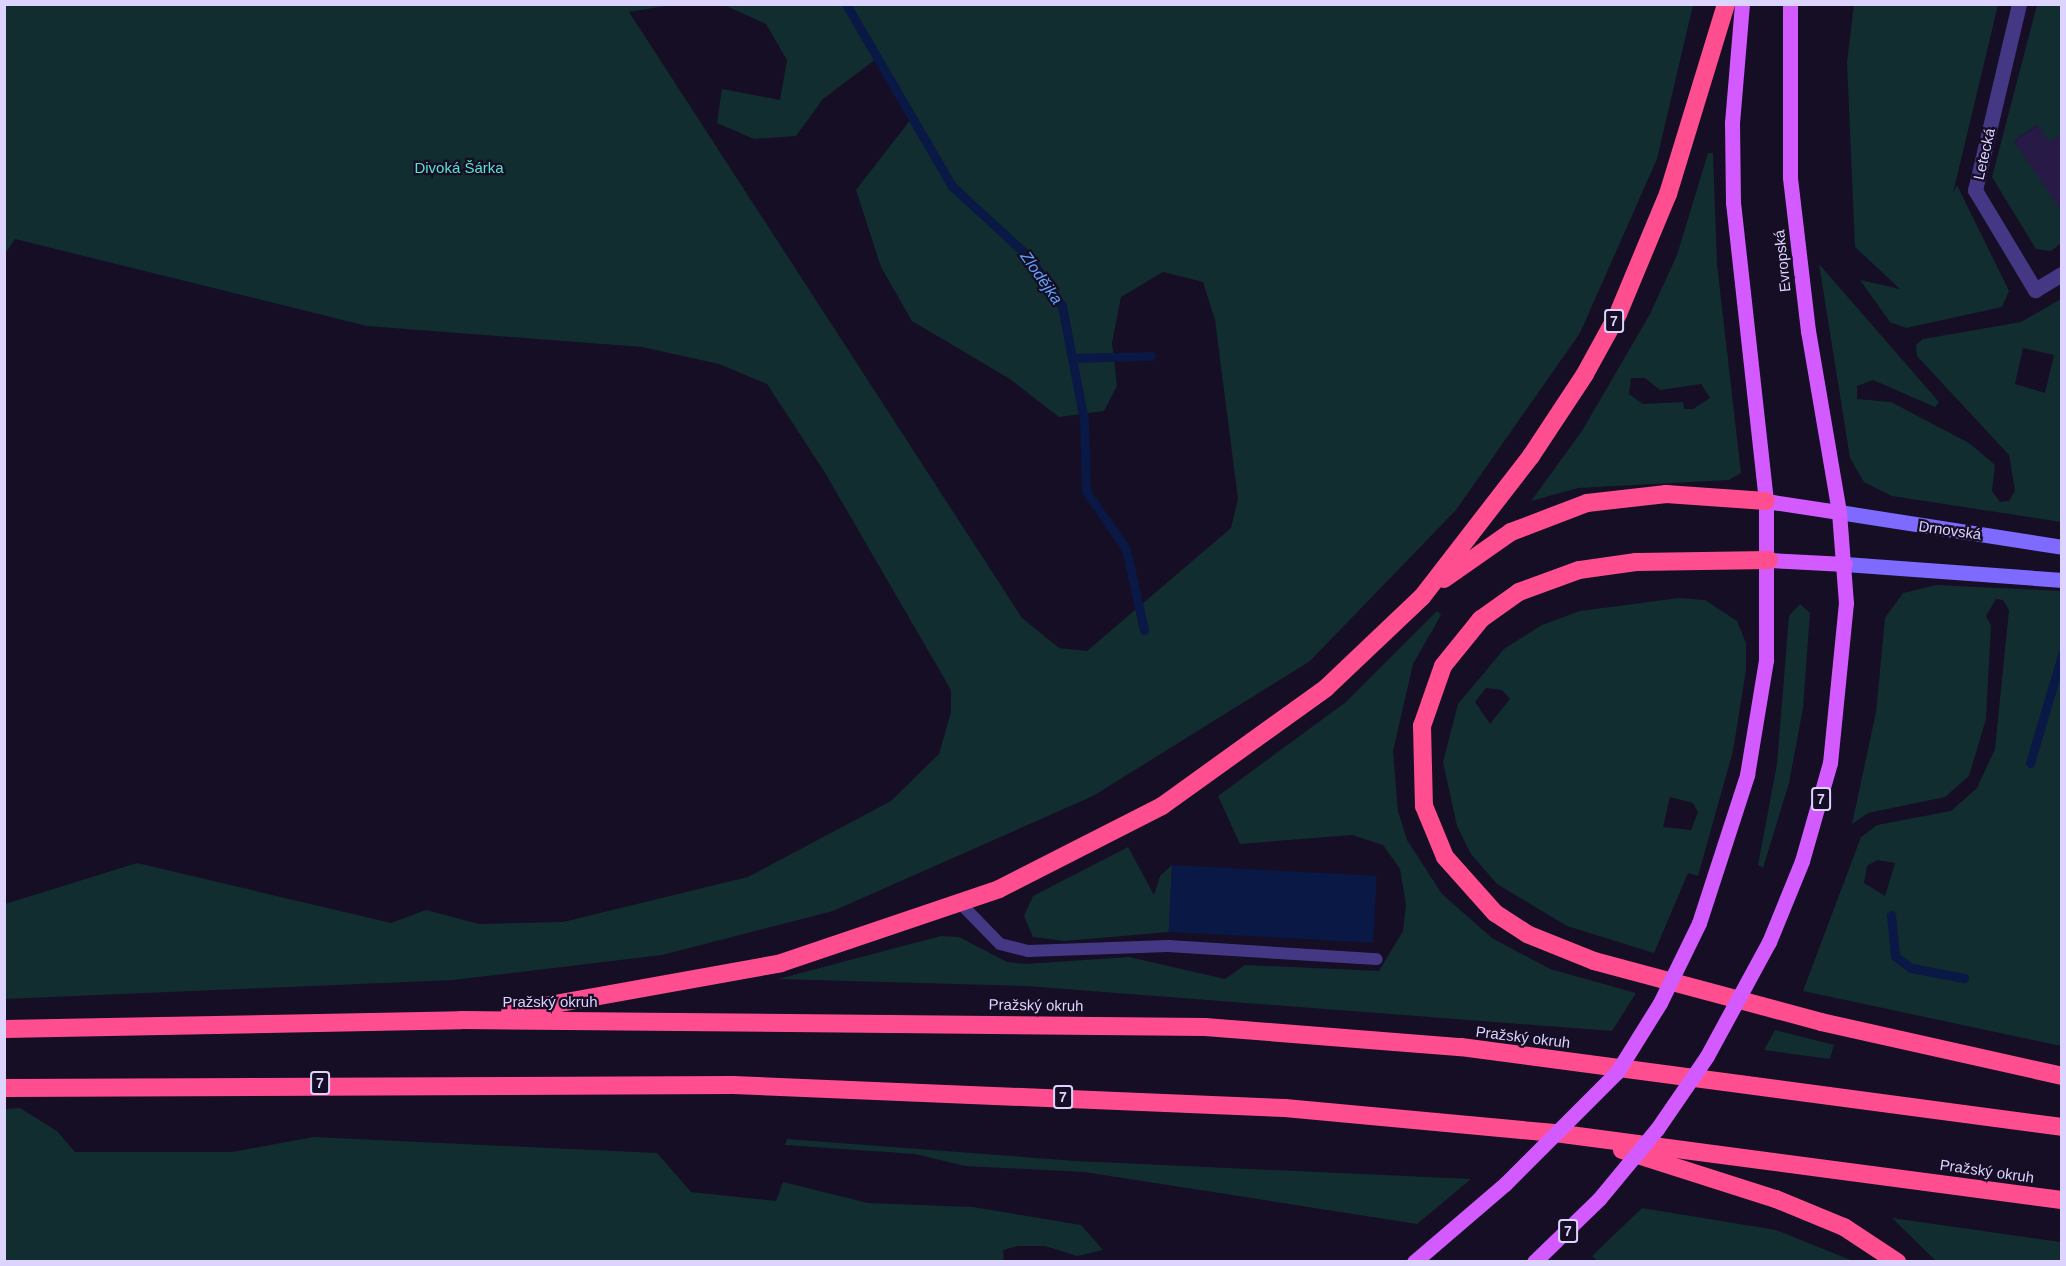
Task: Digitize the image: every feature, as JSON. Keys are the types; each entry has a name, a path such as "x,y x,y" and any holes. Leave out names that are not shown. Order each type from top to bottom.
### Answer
{"highway":[{"name":"7","path":"461,1020 781,963 961,904 1072,855 1196,785 1326,688 1422,597 1531,456 1618,314 1668,194 1726,4"},
{"path":"1422,597 1486,547 1557,510 1666,494 1766,501"},
{"path":"1769,560 1636,562 1579,570 1520,592 1481,618 1443,666 1422,726 1424,806 1445,857 1495,913 1584,958 1821,1022 2061,1076"},
{"name":"Pražský okruh","path":"4,1029 461,1020 1042,1022 1358,1036 2061,1127"},
{"name":"Pražský okruh","path":"4,1088 523,1083 834,1088 1285,1108 1555,1133 2061,1200"},
{"name":"7","path":"1555,1133 1776,1199 1844,1227 1897,1262"}],"main road":[{"path":"1414,1262 1505,1184 1617,1072 1660,1003 1699,923 1756,736 1764,688 1769,560 1766,501 1733,203 1733,112 1742,4"},
{"name":"Evropská","path":"1790,4 1790,177 1808,331 1839,512"},
{"path":"1766,501 1839,512"},
{"name":"Drnovská","path":"1839,512 2061,547"},
{"name":"7","path":"1534,1262 1599,1199 1657,1129 1707,1056 1768,942 1805,851 1830,763 1844,659 1845,564 1839,512"},
{"path":"1769,560 2061,580"}],"street":[{"name":"Letecká","path":"2019,4 1975,190 2035,290 2061,274"}],"lane":[{"path":"961,904 1000,944 1028,951 1168,946 1377,959"}],"green space":[{"name":"Divoká Šárka","path":"5,4 671,5 629,12 1022,618 1059,648 1087,651 1231,528 1238,499 1215,320 1203,282 1163,272 1121,297 1112,343 1117,386 1104,411 1059,417 1010,379 912,321 881,267 856,190 911,119 880,56 823,99 796,136 754,139 717,123 722,89 780,100 787,60 766,24 724,5 1693,5 1657,159 1580,333 1456,510 1310,661 1093,796 833,911 662,955 453,980 5,999 5,904 137,863 391,923 426,910 479,924 563,922 748,877 891,801 939,754 951,712 951,690 824,471 767,384 719,364 642,347 367,326 15,239 5,254"},
{"path":"1854,5 1998,5 1953,193 1957,185 2009,291 2002,307 1906,328 1890,322 1860,280 1900,289 1855,247 1847,62"},
{"path":"2037,5 2061,5 2061,134 2039,149 2043,134 2037,125 2014,141 2049,191 2061,183 2061,243 2051,251 2036,249 1992,177"},
{"path":"1708,153 1713,153 1717,264 1741,473 1729,480 1578,488 1531,501 1582,431 1650,314 1677,255","holes":["1631,378 1645,378 1660,390 1701,384 1710,398 1693,409 1684,409 1683,402 1643,404 1629,394"]},
{"path":"1819,264 1939,402 1935,407 1873,380 1857,386 1857,399 1891,402 1969,443 1995,465 1992,491 2000,502 2009,501 2015,491 2009,455 1917,356 1916,345 1923,339 2021,322 2061,299 2061,522 1892,496 1864,482 1850,458","holes":["2023,348 2054,355 2045,393 2015,384"]},
{"path":"1936,585 2061,591 2061,1046 1803,991 1861,837 1877,825 1951,811 1977,788 1995,749 2009,610 2003,600 1996,599 1986,616 1991,625 1986,719 1969,776 1945,797 1868,813 1852,824 1876,712 1885,618 1903,593","holes":["1877,860 1895,863 1885,896 1864,883 1867,866"]},
{"path":"1679,598 1705,600 1737,621 1746,643 1746,670 1733,751 1698,876 1688,873 1654,953 1567,926 1497,884 1471,854 1457,826 1443,762 1458,704 1504,649 1542,625 1580,611","holes":["1486,688 1502,690 1510,699 1490,724 1475,702","1670,797 1693,803 1698,812 1691,830 1663,827"]},
{"path":"1800,604 1810,613 1803,708 1789,783 1763,868 1758,865 1777,764 1789,616"},
{"path":"1437,611 1441,615 1413,664 1393,751 1398,811 1407,840 1442,894 1492,938 1550,969 1636,993 1612,1031 1026,986 778,979 941,936 959,937 1007,962 1025,964 1129,957 1225,979 1245,965 1379,971 1403,931 1406,905 1400,869 1383,845 1352,835 1240,844 1218,796 1346,702"},
{"path":"1128,847 1154,895 1160,876 1172,865 1169,932 1065,941 1033,937 1024,916 1033,896"},
{"path":"1775,1030 1834,1045 1830,1059 1764,1050"},
{"path":"20,1108 57,1131 75,1152 232,1152 314,1137 657,1153 691,1192 776,1201 783,1182 868,1203 973,1207 1081,1225 1103,1250 1077,1256 1045,1246 1018,1246 1003,1250 1004,1262 5,1261 5,1109"},
{"path":"787,1139 1076,1161 1471,1179 1417,1224 1084,1172 965,1166 915,1154 785,1145"},
{"path":"1642,1208 1776,1230 1853,1261 1597,1261 1592,1256"},
{"path":"1892,1218 2061,1242 2061,1261 1936,1261"}],"water":[{"path":"1172,865 1377,876 1373,943 1168,932"}],"building":[{"path":"2038,125 2049,142 2061,134 2061,211 2014,141"}],"waterway":[{"name":"Zlodějka","path":"846,4 952,186 1030,258 1062,306 1084,420 1086,491 1126,549 1144,630"},
{"path":"1072,358 1151,356"},
{"path":"2030,763 2062,655"},
{"path":"1891,915 1895,956 1911,968 1964,978"}]}
